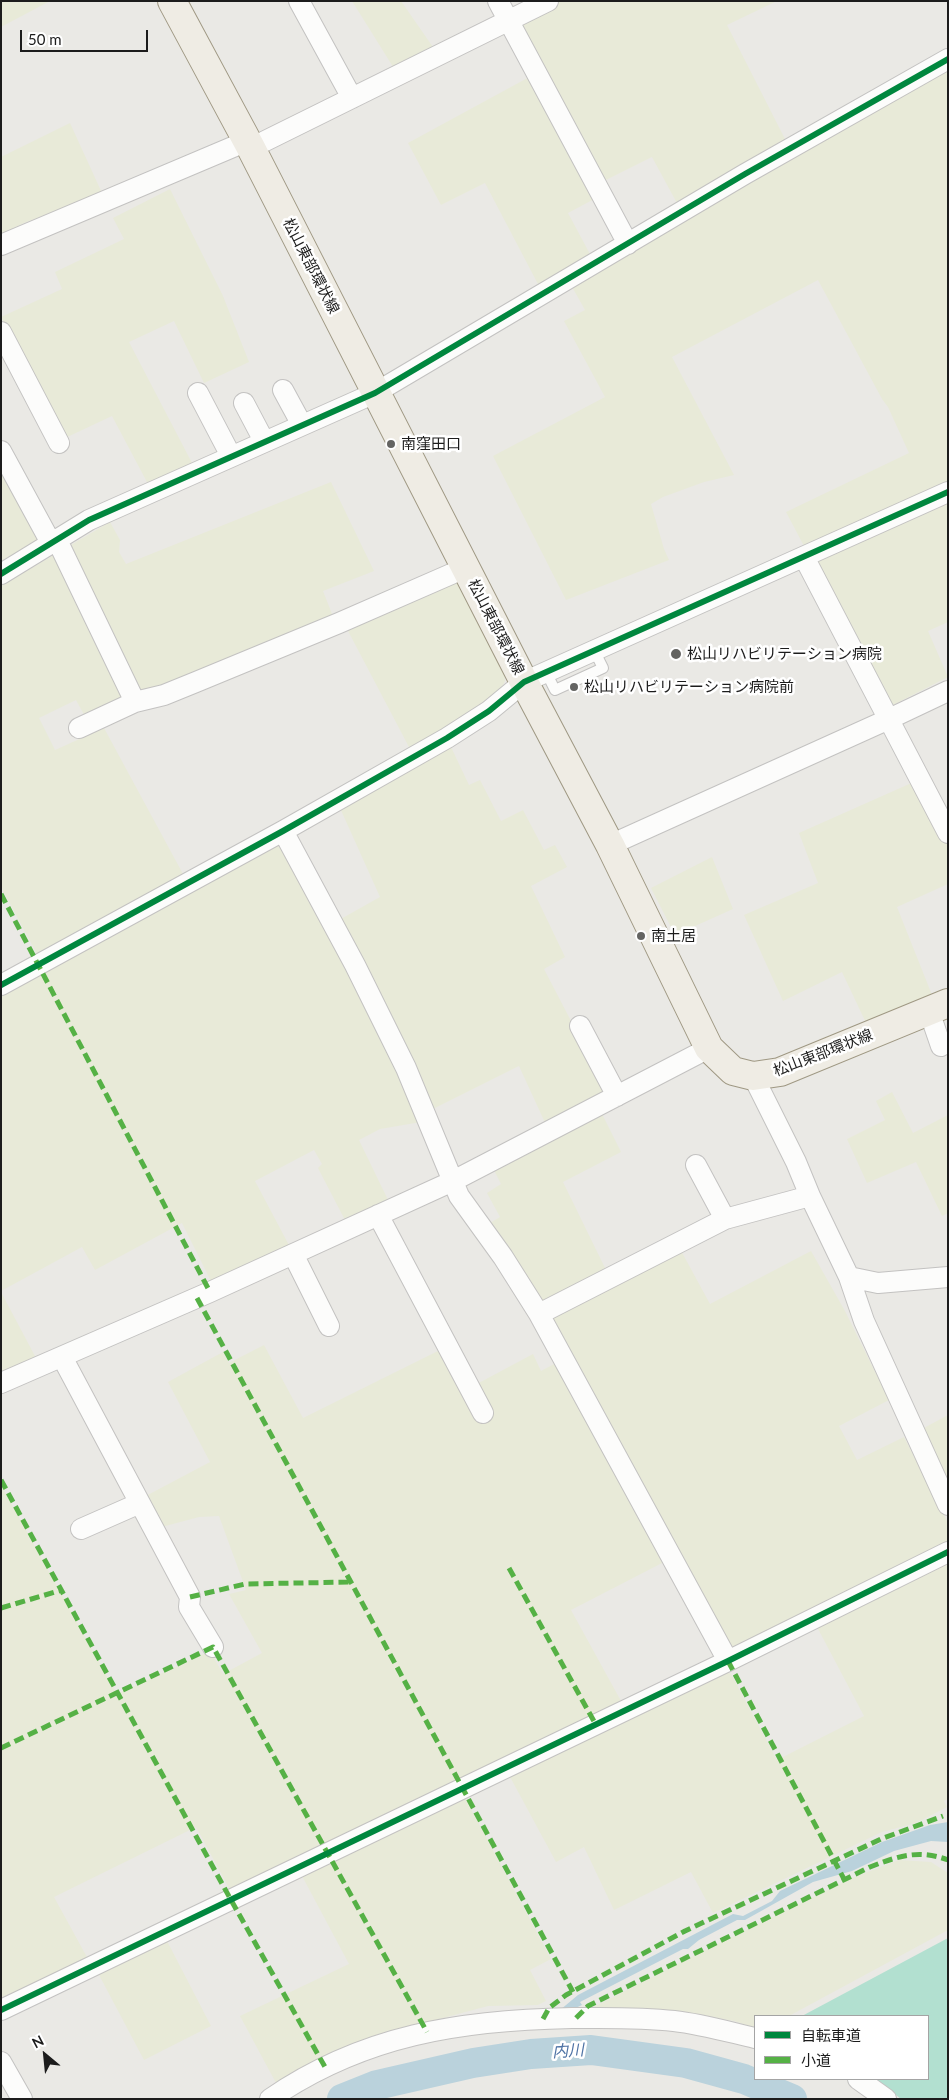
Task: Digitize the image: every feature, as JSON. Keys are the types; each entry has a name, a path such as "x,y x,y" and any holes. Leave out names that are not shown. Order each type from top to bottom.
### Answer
{"main road":[{"name":"松山東部環状線","path":"172,1 249,145 465,568 535,677 610,845 709,1048 733,1071 753,1076 780,1072 938,1007"}],"street":[{"path":"299,1 352,98"},
{"path":"498,1 628,244"},
{"path":"1,245 249,145 352,98 548,1"},
{"path":"1,574 89,520 375,393 948,59"},
{"path":"1,332 59,443"},
{"path":"283,390 302,425"},
{"path":"198,393 231,456"},
{"path":"244,403 264,441"},
{"path":"1,451 54,542 135,702"},
{"path":"1,985 283,831 447,738 489,711 535,677 948,492"},
{"path":"804,557 946,825"},
{"path":"79,728 135,702 164,695 339,623 465,568"},
{"path":"610,845 948,691"},
{"path":"283,831 355,965 402,1060 459,1196 503,1257 539,1314 728,1662"},
{"path":"938,1007 940,1046"},
{"path":"580,1026 617,1096"},
{"path":"1,1383 453,1181 709,1048"},
{"path":"753,1076 796,1162 810,1196 849,1277 864,1321 948,1505"},
{"path":"696,1165 724,1219"},
{"path":"539,1314 724,1219 810,1196"},
{"path":"378,1215 483,1413"},
{"path":"292,1254 329,1326"},
{"path":"849,1277 878,1283 948,1277"},
{"path":"62,1357 190,1597 189,1607 213,1647"},
{"path":"81,1529 140,1503"},
{"path":"1,2010 728,1662 948,1552"},
{"path":"270,2099 284,2089 343,2059 393,2040 458,2025 523,2019 620,2018 674,2021 754,2038"},
{"path":"1,2062 22,2099"},
{"path":"859,2080 886,2099"}],"green space":[{"path":"1,1 50,1 1,27"},
{"path":"352,1 401,1 435,50 395,70"},
{"path":"557,1 777,1 727,25 786,141 678,205 652,157 602,182 516,21"},
{"path":"948,68 948,482 804,546 786,512 909,453 888,407 818,280 672,357 734,475 704,482 663,497 651,504 669,560 566,600 493,456 605,397 564,321 585,310 571,285"},
{"path":"533,75 598,197 568,213 591,256 539,286 485,183 441,205 408,143"},
{"path":"70,123 102,193 24,223 1,234 1,157"},
{"path":"170,189 223,296 249,362 204,383 174,321 129,342 192,463 148,484 112,416 63,439 1,317 62,289 55,272 124,239 113,218"},
{"path":"1,465 45,539 1,566"},
{"path":"331,482 374,571 323,591 334,619 87,720 76,700 39,718 55,750 104,728 183,874 37,954 1,887 1,586 110,522 120,540 119,552 126,564"},
{"path":"948,500 948,622 928,631 948,677 889,707 810,562"},
{"path":"457,581 504,670 505,681 502,687 445,730 410,749 347,629"},
{"path":"451,747 469,785 480,780 501,821 523,810 544,850 555,845 567,867 531,886 565,957 544,969 609,1094 547,1127 519,1066 433,1109 339,920 380,897 340,808"},
{"path":"916,781 948,841 948,884 897,907 932,995 867,1025 842,972 783,1001 744,915 818,883 799,833"},
{"path":"276,846 283,847 361,992 421,1122 380,1129 359,1140 389,1202 346,1222 318,1168 322,1164 314,1150 255,1181 291,1249 212,1283 182,1223 95,1270 82,1247 1,1291 1,995"},
{"path":"712,857 733,909 675,935 651,888"},
{"path":"892,1092 913,1133 948,1115 948,1213 942,1216 916,1162 867,1183 847,1139 885,1120 876,1101"},
{"path":"601,1112 621,1152 563,1182 606,1270 542,1302 490,1223 500,1217 487,1193 501,1184 493,1168"},
{"path":"679,1247 710,1304 811,1251 845,1311 889,1400 839,1426 857,1460 904,1437 948,1523 948,1541 946,1544 735,1649 726,1648 548,1315"},
{"path":"1,1292 36,1358 1,1375"},
{"path":"264,1345 303,1418 444,1348 475,1385 533,1354 541,1371 556,1363 664,1562 571,1610 621,1701 230,1890 196,1827 54,1897 88,1959 1,2001 1,1485 117,1694 210,1651 223,1674 262,1653 229,1594 246,1590 219,1516 199,1517 158,1528 142,1498 210,1462 168,1382 223,1352 229,1363"},
{"path":"948,1415 948,1485 922,1429"},
{"path":"948,1560 948,1799 944,1801 947,1807 916,1823 882,1832 713,1913 691,1872 614,1910 584,1847 556,1862 509,1775 725,1672 731,1674 777,1760 864,1716 816,1625"},
{"path":"464,1796 551,1959 530,1970 546,2001 538,2005 488,2006 413,2026 325,2057 276,2083 240,2016 349,1964 301,1874"},
{"path":"899,1860 931,1862 948,1873 948,1930 791,2015 754,2015 754,2028 734,2021 685,2012 628,2009 593,2011 592,2008 687,1959 852,1878"},
{"path":"948,1938 948,2099 901,2099 877,2080 929,2080 929,2015 804,2015"},
{"path":"166,1939 211,2026 144,2060 98,1973"}],"water":[{"path":"948,1822 948,1842 931,1841 894,1851 852,1871 813,1882 745,1920 737,1920 699,1940 688,1949 683,1949 580,2002 582,2005 569,2011 560,2010 578,1995 733,1914 743,1916 772,1901 780,1891 882,1842 930,1825"}],"waterway":[{"name":"内川","path":"342,2099 377,2085 473,2063 531,2054 591,2050 686,2063 744,2079 792,2099"}],"marked path":[{"path":"1,894 210,1292"},
{"path":"197,1298 573,1992"},
{"path":"1,1480 231,1900 325,2067"},
{"path":"509,1568 596,1725"},
{"path":"190,1597 245,1584 352,1582"},
{"path":"1,1608 62,1590"},
{"path":"1,1748 213,1647 427,2032"},
{"path":"728,1661 844,1879"},
{"path":"543,2019 549,2008 566,1995 685,1931 881,1839 943,1816"},
{"path":"576,2018 588,2006 870,1867 899,1857 918,1854 948,1860"}],"cycle path":[{"path":"1,574 89,520 375,393 745,174 948,59"},
{"path":"1,985 283,831 447,738 489,711 524,682 948,492"},
{"path":"1,2010 728,1661 948,1552"}],"place":[{"name":"南窪田口","path":"391,444"},
{"name":"松山リハビリテーション病院","path":"676,654"},
{"name":"松山リハビリテーション病院前","path":"574,687"},
{"name":"南土居","path":"641,936"}]}
